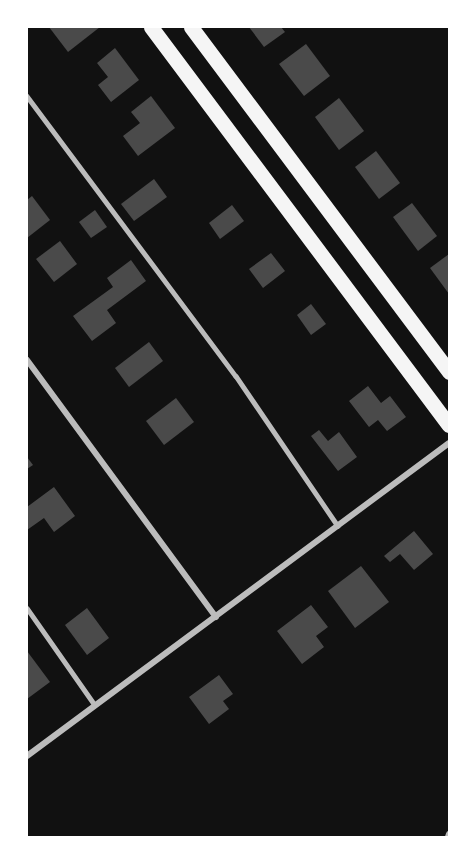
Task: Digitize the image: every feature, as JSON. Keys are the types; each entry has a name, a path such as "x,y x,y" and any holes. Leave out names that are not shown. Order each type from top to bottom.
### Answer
{"main road":[{"path":"151,27 449,425"},
{"path":"191,27 449,372"}],"street":[{"path":"27,360 216,617"},
{"path":"27,756 449,443"}],"lane":[{"path":"27,96 236,376 338,526"},
{"path":"27,608 96,705"}],"building":[{"path":"49,27 100,27 68,52"},
{"path":"249,27 281,27 285,32 264,47"},
{"path":"306,44 330,76 304,96 279,64"},
{"path":"115,48 139,80 111,102 98,85 108,77 97,63"},
{"path":"151,96 175,128 138,156 123,136 140,123 131,112"},
{"path":"339,98 364,131 339,150 315,117"},
{"path":"376,151 400,183 379,199 355,167"},
{"path":"154,179 167,197 134,221 121,204"},
{"path":"32,196 50,220 27,238 27,200"},
{"path":"412,203 437,236 418,251 393,217"},
{"path":"232,205 244,221 220,239 209,223"},
{"path":"95,210 107,227 91,238 79,222"},
{"path":"60,241 77,264 54,282 36,259"},
{"path":"271,253 285,271 263,288 249,269"},
{"path":"449,254 449,294 430,268"},
{"path":"131,260 146,281 107,310 116,323 92,341 73,316 113,287 107,278"},
{"path":"311,304 326,324 311,335 297,315"},
{"path":"149,342 163,361 129,387 115,368"},
{"path":"368,386 381,403 390,396 406,417 387,431 378,420 369,427 349,401"},
{"path":"176,398 194,422 164,445 146,421"},
{"path":"319,430 328,441 339,432 357,457 338,471 311,436"},
{"path":"27,457 33,465 27,469"},
{"path":"54,487 75,516 54,532 44,518 27,530 27,507"},
{"path":"414,531 433,554 414,570 400,554 390,562 384,556"},
{"path":"361,566 389,602 355,628 328,591"},
{"path":"311,605 328,627 316,636 324,647 302,664 277,631"},
{"path":"87,608 109,638 87,655 65,625"},
{"path":"27,651 50,682 27,699"},
{"path":"219,675 233,694 223,701 229,709 209,724 189,697"}]}
